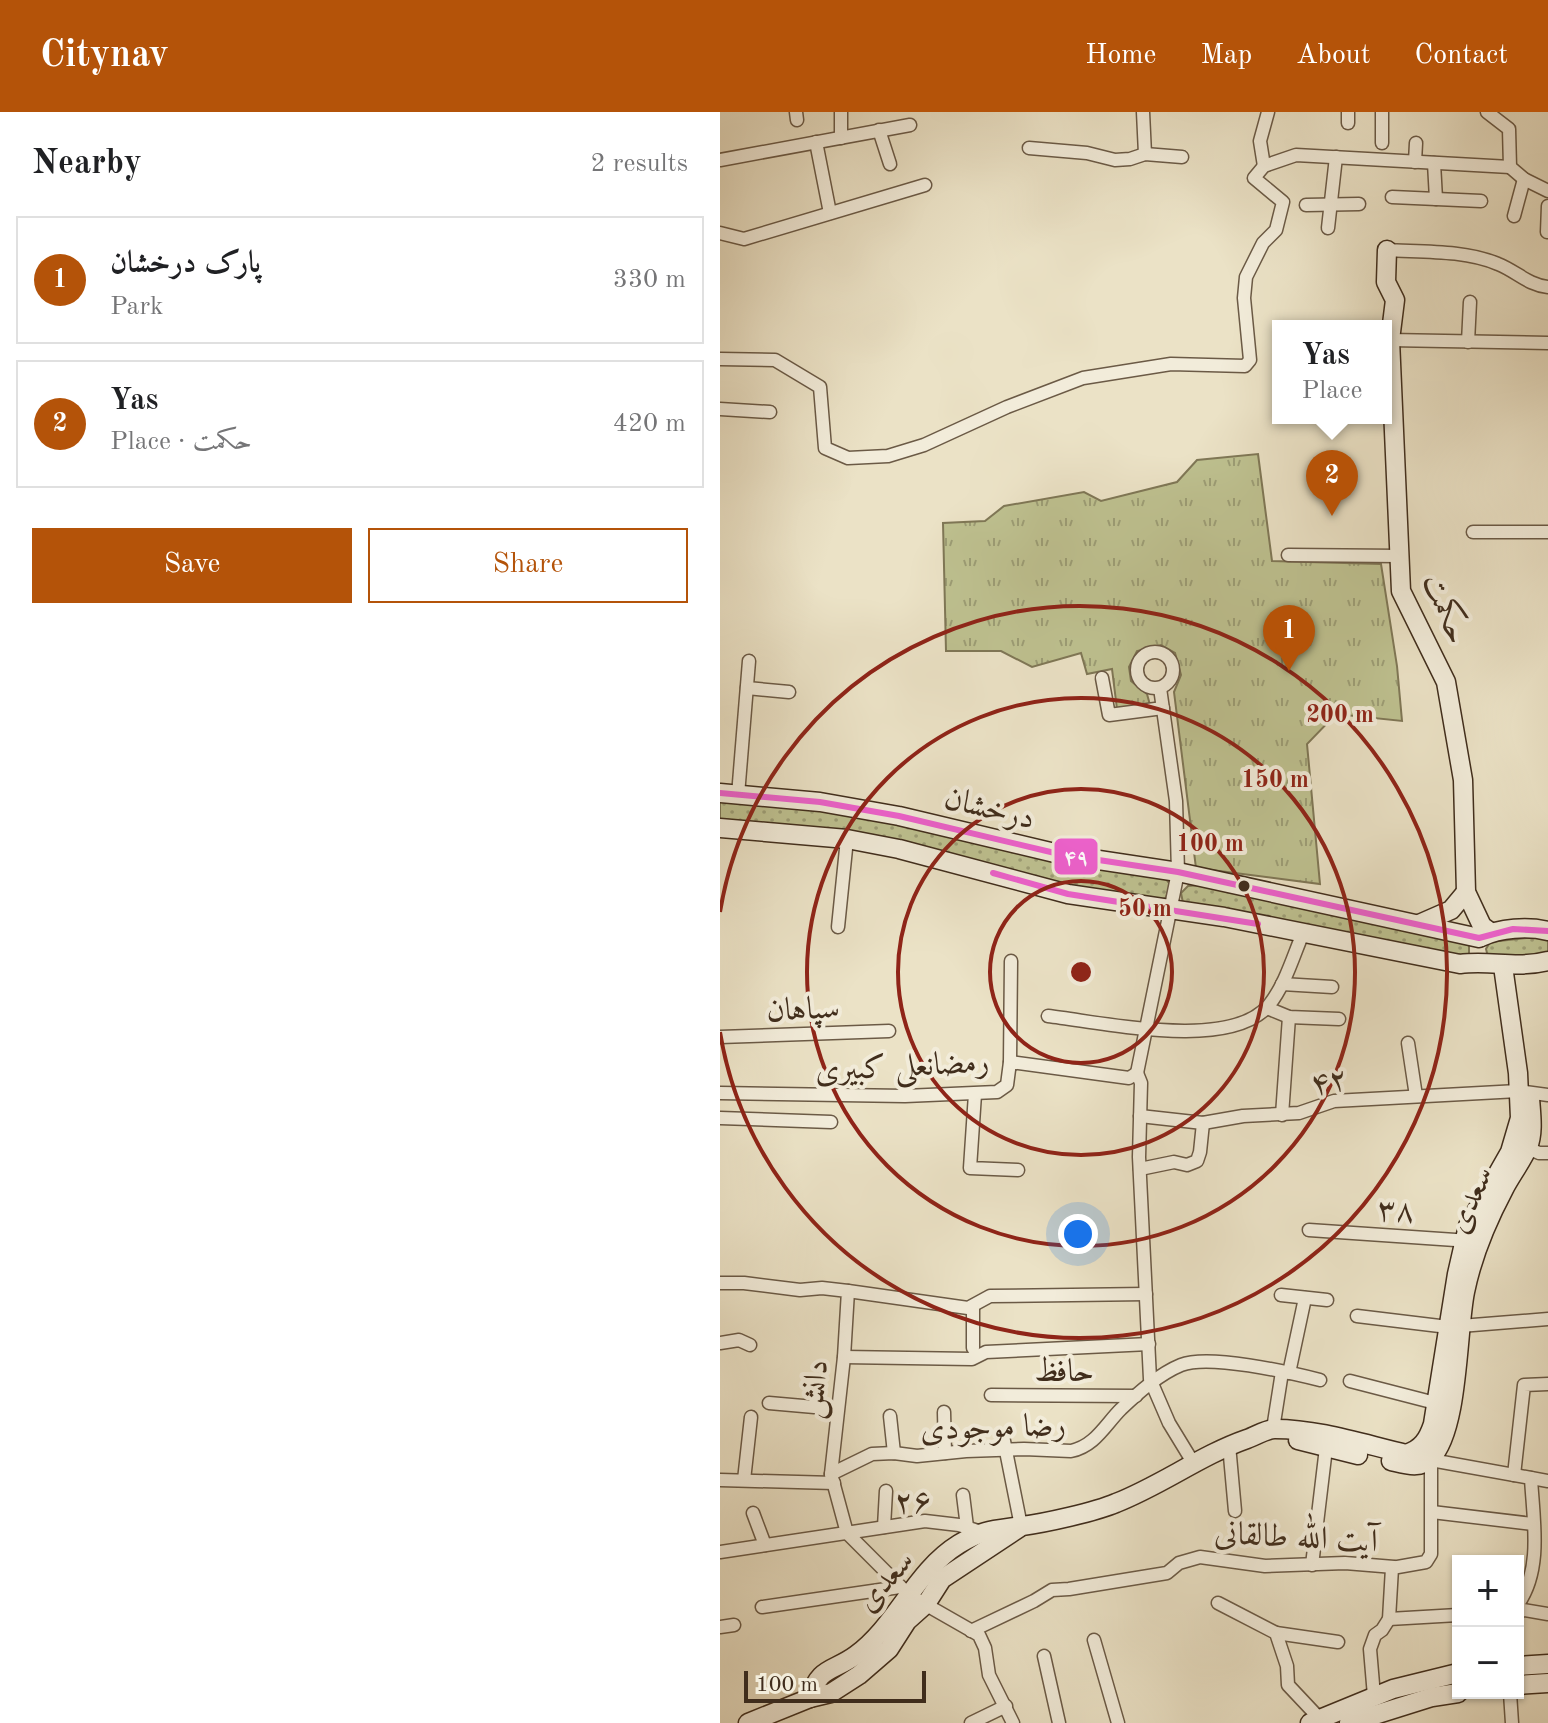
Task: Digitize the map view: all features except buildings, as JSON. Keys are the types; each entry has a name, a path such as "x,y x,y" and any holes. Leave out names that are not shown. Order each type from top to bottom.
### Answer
{"street":[{"path":"841,112 841,138"},
{"path":"1143,112 1145,154"},
{"path":"1264,166 1260,141 1268,112"},
{"path":"1382,112 1382,143"},
{"path":"1475,112 1488,114 1509,129 1510,167"},
{"path":"720,160 910,125"},
{"path":"879,130 890,164"},
{"path":"816,142 830,213"},
{"path":"1415,162 1416,143"},
{"path":"1029,148 1087,153 1115,160 1145,154 1182,157"},
{"path":"720,359 775,360 820,387 825,448 848,458 888,456 924,445 1007,407 1083,378 1171,364 1245,366 1250,360 1244,298 1246,277 1263,243 1276,230 1283,202 1254,178 1264,166 1296,155 1510,167 1524,179 1548,191"},
{"path":"1328,228 1336,157"},
{"path":"1434,163 1436,199"},
{"path":"1514,216 1524,179"},
{"path":"720,233 744,239 925,185"},
{"path":"1392,197 1481,201"},
{"path":"1306,205 1359,204"},
{"path":"1547,232 1548,206"},
{"path":"1387,250 1472,256 1500,264 1518,277 1548,287"},
{"name":"حکمت","path":"1387,250 1386,282 1395,300 1392,324"},
{"path":"1468,342 1470,302"},
{"path":"1392,340 1548,343"},
{"name":"حکمت","path":"1392,383 1401,591 1446,682 1463,780 1466,892"},
{"path":"720,409 770,412"},
{"path":"1473,532 1548,532"},
{"path":"1288,555 1400,556"},
{"path":"729,794 749,661"},
{"path":"1102,678 1109,715 1163,708"},
{"path":"747,688 789,692"},
{"path":"1160,688 1176,801 1178,872 1137,1073 1141,1083 1140,1169 1151,1383 1169,1423 1194,1464"},
{"name":"درخشان","path":"729,794 820,802 899,816 1059,854 1178,872 1484,935 1547,930"},
{"name":"درخشان","path":"720,828 847,839 899,849 1068,894 1169,909 1460,964 1482,961 1503,966 1543,962"},
{"path":"838,927 847,839"},
{"path":"1419,924 1451,910 1466,892 1482,926 1484,935 1476,950 1482,961"},
{"path":"1048,1016 1176,1032 1209,1032 1251,1018 1267,1008 1282,984 1303,933"},
{"path":"1010,1062 1011,961"},
{"name":"سعدی","path":"810,1698 815,1681 827,1670 856,1655 880,1632 904,1591 917,1583 974,1530 1021,1526 1115,1504 1229,1445 1282,1430 1305,1430 1406,1454 1424,1455 1441,1443 1443,1405 1459,1360 1455,1327 1465,1293 1472,1241 1500,1196 1532,1123 1532,1093 1521,1046 1517,999 1520,976 1543,962"},
{"name":"سعدی","path":"1503,966 1518,1073 1532,1093"},
{"path":"1282,984 1332,987"},
{"path":"1267,1008 1289,1017 1339,1019"},
{"path":"1282,1115 1289,1017"},
{"name":"سپاهان","path":"720,1037 889,1031"},
{"path":"1408,1043 1416,1096"},
{"name":"رمضانعلی کبیری","path":"720,1093 905,1096 997,1092 1007,1085 1010,1062 1129,1078 1137,1073"},
{"name":"۴۲","path":"1140,1116 1203,1123 1243,1116 1299,1113 1334,1101 1532,1093"},
{"path":"975,1094 970,1168 1018,1170"},
{"path":"720,1118 831,1122"},
{"path":"1140,1169 1174,1162 1187,1165 1197,1161 1203,1123"},
{"path":"1520,1145 1548,1153"},
{"name":"۳۸","path":"1309,1230 1472,1241"},
{"path":"720,1283 800,1290 822,1288 968,1308 990,1296 1146,1294"},
{"name":"دانش","path":"848,1291 832,1478 847,1533 904,1591 926,1604"},
{"path":"1281,1295 1327,1300"},
{"path":"1305,1298 1286,1372 1282,1430 1297,1439 1326,1448 1412,1465 1420,1465 1424,1455"},
{"path":"973,1306 973,1348"},
{"path":"1357,1316 1455,1327 1548,1319"},
{"path":"720,1343 739,1340 750,1345"},
{"path":"844,1357 972,1359 986,1352 1149,1344"},
{"name":"رضا موجودی","path":"832,1478 872,1454 917,1456 1084,1449 1151,1383 1182,1365 1209,1361 1320,1380"},
{"path":"1350,1381 1443,1405"},
{"path":"1514,1475 1524,1385 1548,1384"},
{"name":"حافظ","path":"991,1395 1136,1396"},
{"path":"769,1403 837,1409"},
{"path":"944,1412 945,1453"},
{"path":"890,1416 894,1453"},
{"path":"744,1480 751,1417"},
{"path":"1003,1436 1021,1526"},
{"path":"1229,1445 1235,1511"},
{"path":"1312,1565 1326,1448"},
{"path":"1424,1455 1548,1481"},
{"path":"1374,1696 1370,1649 1375,1635 1389,1619 1392,1568 1426,1562 1431,1554 1432,1512 1424,1455"},
{"path":"720,1480 832,1478"},
{"path":"1524,1592 1534,1560 1531,1478"},
{"path":"884,1527 886,1491"},
{"path":"963,1495 974,1530"},
{"path":"1432,1512 1533,1524"},
{"path":"753,1513 765,1545"},
{"name":"۲۶","path":"720,1552 925,1521 974,1530"},
{"name":"سعدی","path":"748,1723 810,1698 831,1693 859,1675 889,1649 907,1621 926,1604 942,1579 1021,1526"},
{"path":"1534,1538 1548,1540"},
{"name":"آیت الله طالقانی","path":"971,1631 1052,1590 1167,1573 1179,1563 1200,1557 1265,1566 1345,1563 1394,1567"},
{"path":"762,1607 904,1591"},
{"path":"1218,1603 1276,1633 1338,1642"},
{"path":"926,1604 979,1635 985,1648 989,1675 1013,1723"},
{"path":"1524,1608 1548,1614"},
{"path":"1389,1619 1452,1615"},
{"path":"720,1627 734,1625"},
{"path":"1276,1633 1287,1666 1288,1685 1315,1721 1374,1696 1452,1675"},
{"path":"1094,1640 1118,1723"},
{"path":"1044,1656 1056,1681 1059,1723"},
{"path":"1524,1666 1548,1664"},
{"path":"1524,1685 1548,1683"},
{"path":"1349,1723 1432,1697 1452,1694"},
{"path":"1510,1699 1512,1723"},
{"path":"971,1723 1006,1706"}],"green space":[{"path":"1258,454 1272,561 1381,564 1397,666 1402,721 1336,714 1307,744 1320,884 1196,868 1174,692 1181,675 1175,653 1161,645 1137,651 1129,667 1131,681 1147,694 1150,705 1117,709 1112,669 1087,674 1081,653 1032,667 1001,651 946,651 943,523 985,521 1004,506 1084,492 1101,501 1177,482 1197,460"},
{"path":"720,799 872,817 1165,878 1170,884 1166,898 1157,901 1056,885 862,833 720,819"},
{"path":"1201,885 1469,940 1469,957 1183,903 1181,893 1188,886"},
{"path":"1543,936 1548,940 1548,954 1544,957 1488,957 1486,949 1490,942"}],"transit line":[{"name":"۴۹","path":"720,793 820,802 899,816 1059,854 1178,872 1479,938 1513,929 1548,931"},
{"name":"۴۹","path":"993,873 1068,894 1258,924"}],"place":[{"name":"Yas","path":"1332,516"},
{"name":"پارک درخشان","path":"1289,671"}]}
